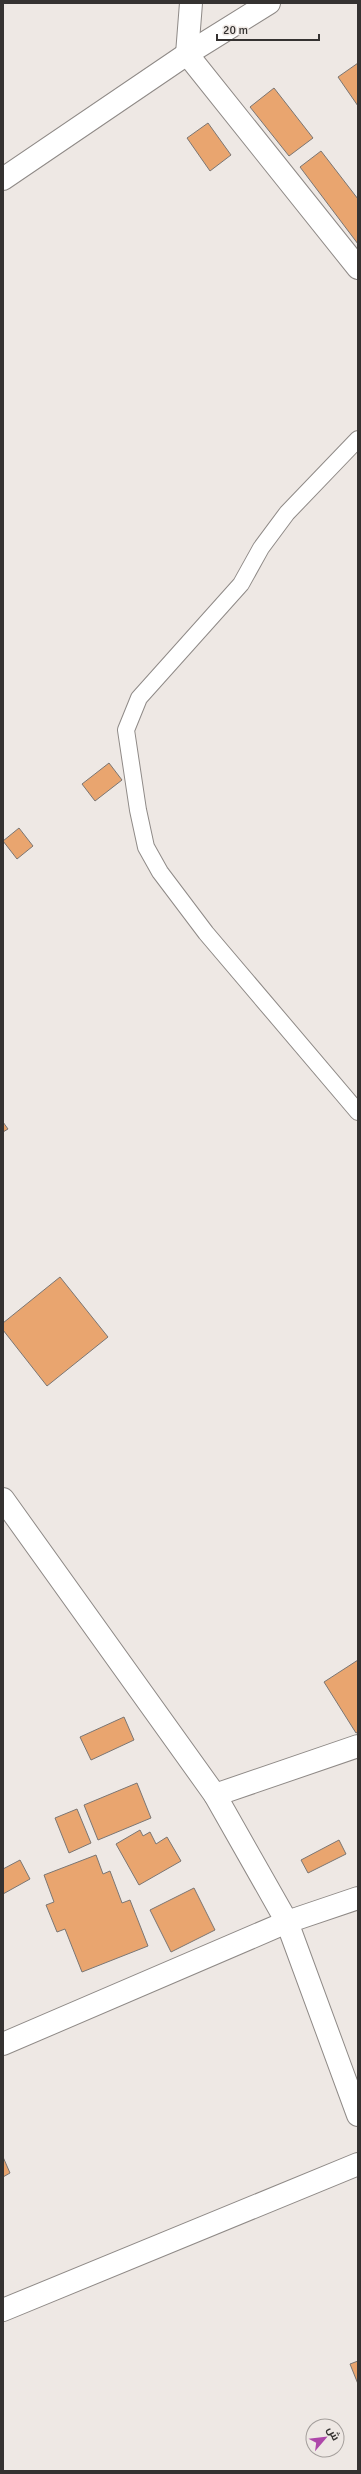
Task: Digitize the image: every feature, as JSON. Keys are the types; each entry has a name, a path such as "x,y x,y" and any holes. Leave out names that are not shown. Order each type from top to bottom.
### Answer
{"street":[{"path":"191,3 188,54 358,268"},
{"path":"3,180 188,54 269,3"},
{"path":"3,1499 214,1795 287,1922 358,2115"},
{"path":"214,1795 358,1746"},
{"path":"3,2044 287,1922 358,1898"},
{"path":"3,2310 358,2164"}],"lane":[{"path":"358,439 287,513 261,548 241,584 140,698 126,730 138,810 146,847 160,872 206,933 358,1112"}],"building":[{"path":"358,63 358,106 338,77"},
{"path":"274,88 313,138 289,156 250,107"},
{"path":"208,123 231,155 210,171 187,138"},
{"path":"321,151 358,199 358,244 300,167"},
{"path":"109,763 122,780 95,801 82,784"},
{"path":"19,828 33,846 17,859 3,841"},
{"path":"3,1122 8,1129 3,1132"},
{"path":"60,1277 108,1337 47,1386 3,1330 3,1323"},
{"path":"358,1660 358,1732 356,1733 324,1682"},
{"path":"124,1717 134,1740 91,1760 80,1737"},
{"path":"137,1783 151,1818 98,1840 84,1805"},
{"path":"77,1809 91,1843 69,1853 55,1818"},
{"path":"140,1830 143,1836 150,1832 156,1844 167,1837 181,1861 139,1885 116,1844"},
{"path":"339,1840 346,1854 308,1873 301,1860"},
{"path":"96,1855 103,1874 110,1871 122,1903 130,1900 148,1946 82,1972 65,1929 57,1932 46,1905 54,1902 44,1875"},
{"path":"20,1860 30,1879 3,1894 3,1869"},
{"path":"194,1888 215,1930 171,1952 150,1910"},
{"path":"3,2157 10,2173 3,2177"},
{"path":"358,2361 358,2384 350,2364"}]}
